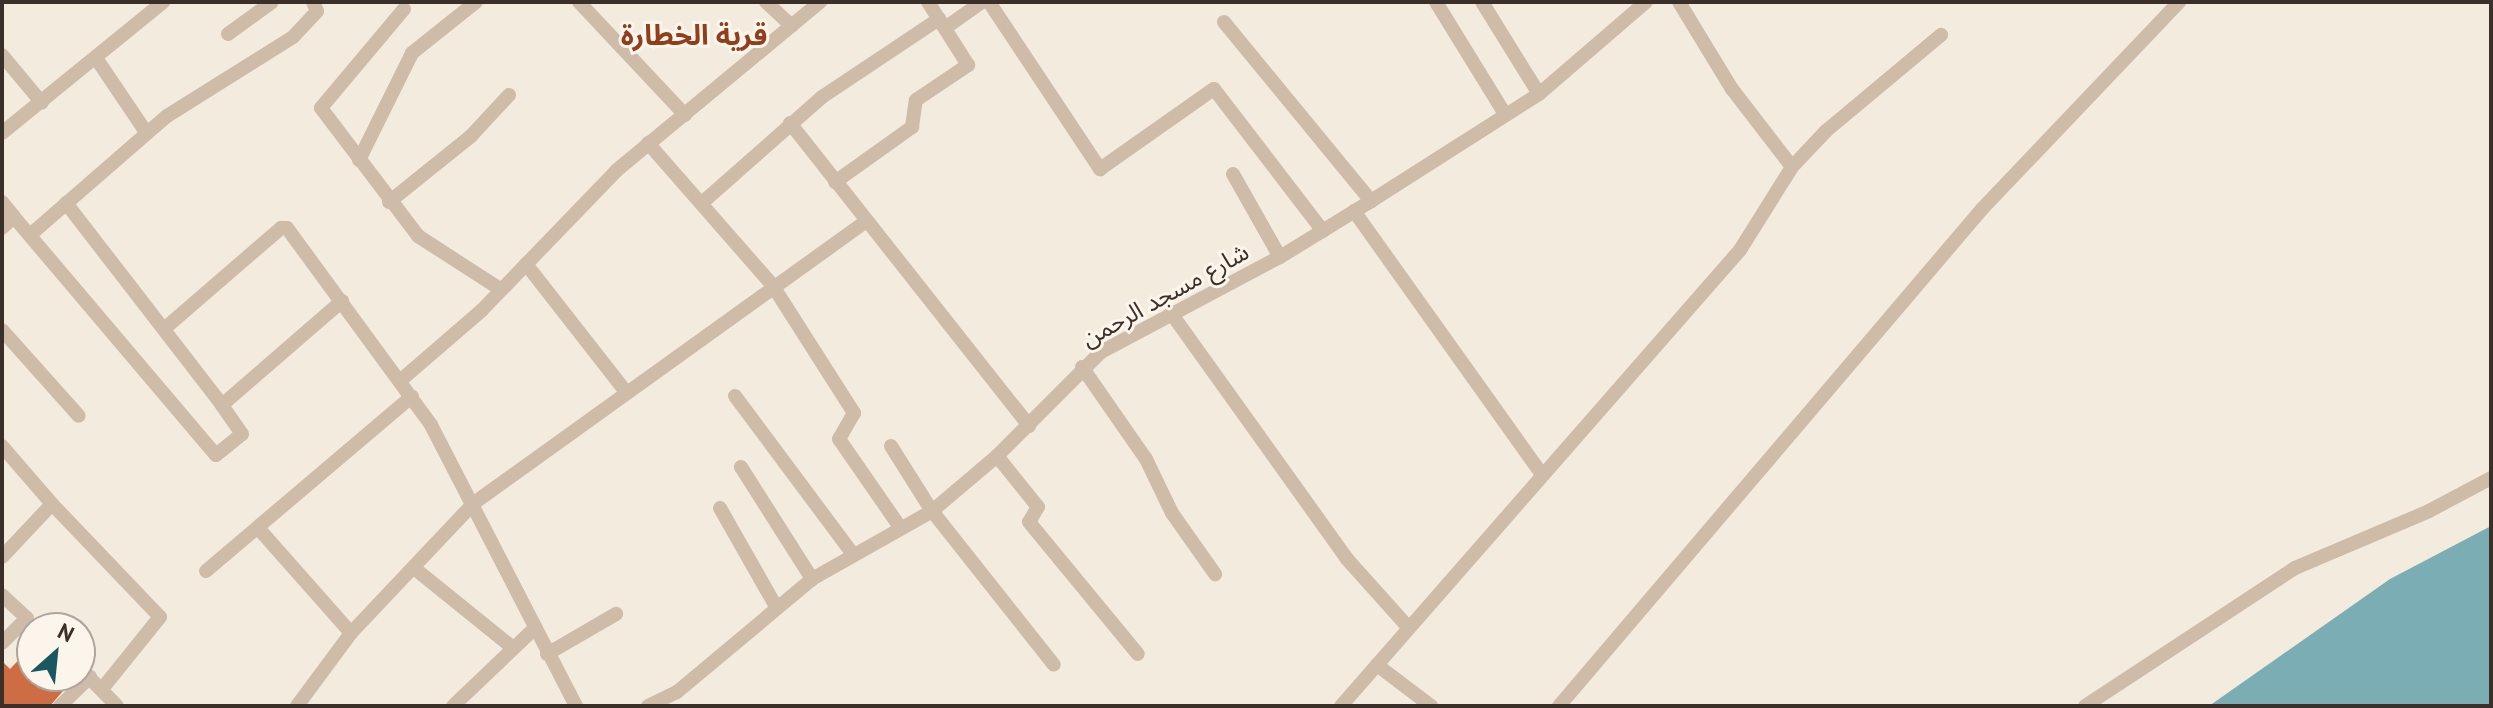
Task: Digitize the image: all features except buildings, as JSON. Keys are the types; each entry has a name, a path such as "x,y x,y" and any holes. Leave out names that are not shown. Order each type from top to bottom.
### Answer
{"street":[{"path":"2,133 163,2"},
{"path":"228,34 272,2"},
{"path":"30,235 146,132 293,37 317,11 313,2"},
{"path":"359,160 412,53 476,2"},
{"path":"579,2 685,115"},
{"path":"766,2 792,26"},
{"path":"401,380 500,289 648,143 820,2"},
{"path":"835,182 912,127 916,100 968,65 928,2"},
{"path":"703,202 790,123 942,23 982,2"},
{"path":"989,2 1100,169 1214,89 1323,231"},
{"path":"1436,2 1505,114"},
{"path":"1482,2 1539,94"},
{"name":"شارع مسجد الرحمن","path":"648,706 677,692 729,651 775,605 812,579 852,553 932,511 1029,426 1082,367 1121,339 1280,257 1539,94 1646,2"},
{"path":"1679,2 1732,89 1792,167"},
{"path":"1559,706 1982,209 2179,2"},
{"path":"404,9 321,105 389,202 431,247 500,289"},
{"path":"1224,22 1371,201"},
{"path":"1341,706 1740,250 1792,167 1826,131 1941,35"},
{"path":"2,55 42,103"},
{"path":"96,58 146,132"},
{"path":"389,202 471,136 509,95"},
{"path":"790,123 1029,426"},
{"path":"648,143 703,202 773,286 854,413 839,439 900,527"},
{"path":"1233,174 1280,257"},
{"path":"2,202 216,455 242,434 66,203"},
{"path":"1354,211 1542,475"},
{"path":"2,228 14,217"},
{"path":"297,706 351,633 474,503 866,221"},
{"path":"164,329 282,227 342,301 412,396 474,503 547,654 576,706"},
{"path":"526,264 626,392"},
{"path":"222,405 342,301"},
{"path":"1171,313 1340,550 1408,627"},
{"path":"2,330 79,416"},
{"path":"1082,367 1146,459 1172,513 1215,574"},
{"path":"206,571 412,396"},
{"path":"735,396 852,553"},
{"path":"2,446 52,504 160,617 102,689"},
{"path":"891,446 932,511 1054,665"},
{"path":"997,456 1038,507 1029,522 1138,654"},
{"path":"741,467 812,579"},
{"path":"2085,706 2295,568 2429,511 2491,478"},
{"path":"2,557 52,504"},
{"path":"720,508 775,605"},
{"path":"259,529 351,633"},
{"path":"414,568 513,648"},
{"path":"2,595 20,612"},
{"path":"547,654 616,614"},
{"path":"453,706 535,628"},
{"path":"1377,665 1431,706"},
{"path":"96,683 117,706"}],"water":[{"path":"2491,526 2491,706 2209,706 2390,579"}],"district":[{"name":"قرية الخطارة","path":"694,35"}]}
